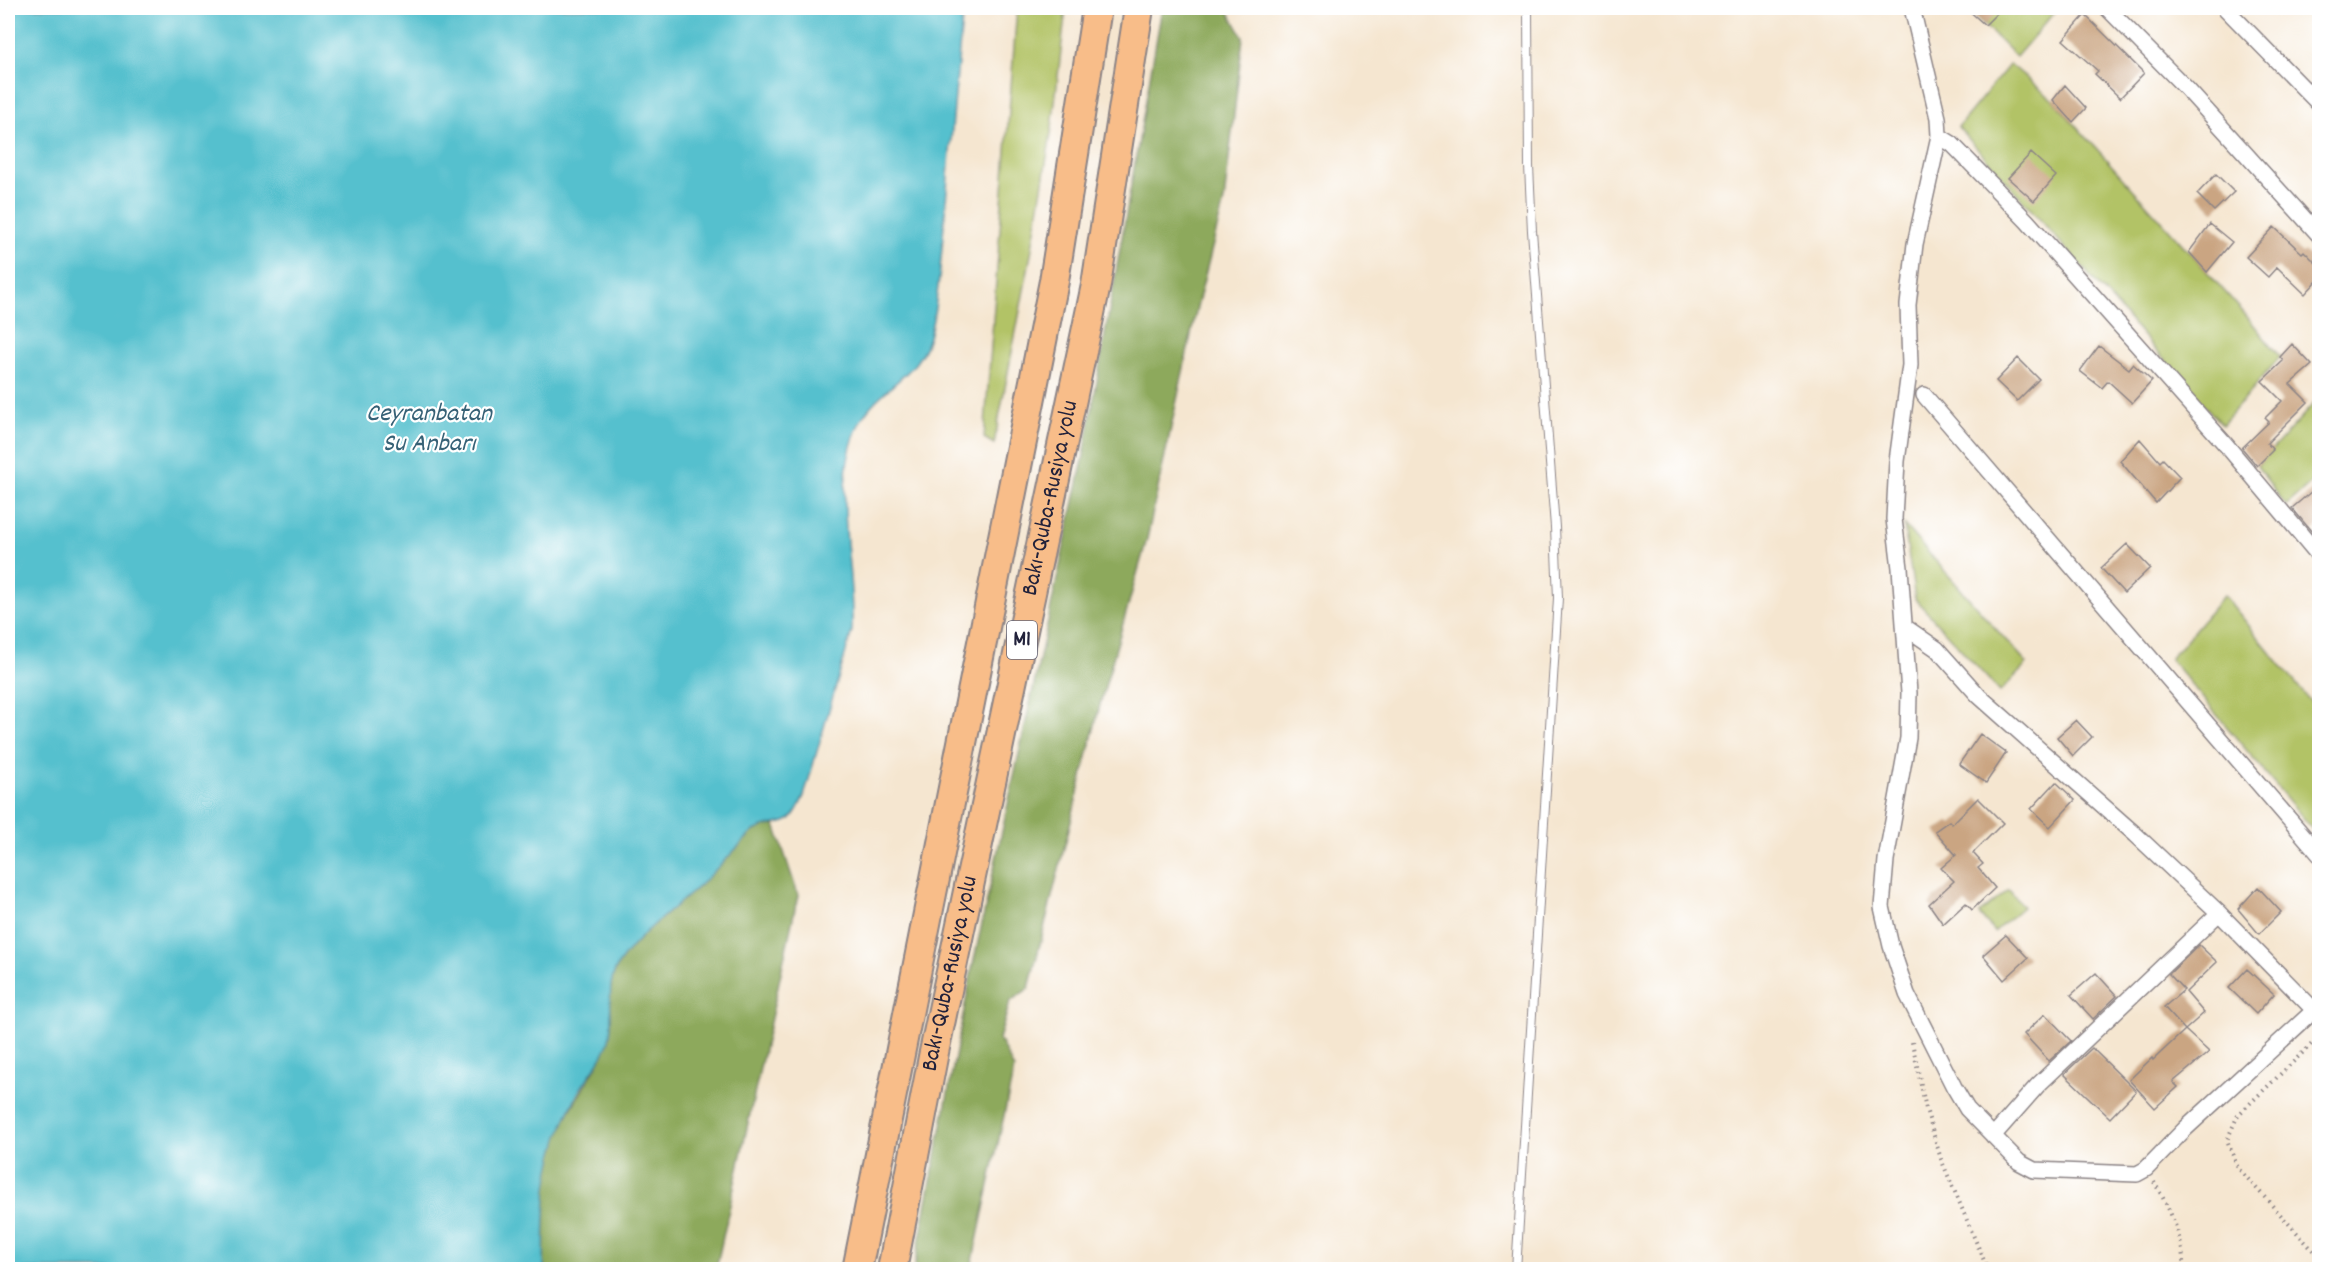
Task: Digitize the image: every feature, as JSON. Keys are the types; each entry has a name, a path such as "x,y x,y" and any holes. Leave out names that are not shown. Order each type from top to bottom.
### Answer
{"highway":[{"name":"Bakı-Quba-Rusiya yolu","path":"857,1269 1054,281 1097,8"},
{"name":"Bakı-Quba-Rusiya yolu","path":"892,1269 933,1057 1096,285 1139,8"}],"street":[{"path":"1905,627 1937,649 1979,696 2136,835 2317,1007 2185,1129 2146,1169 2136,1174 2034,1170 2019,1162 1967,1109 1907,994 1891,946 1882,907 1886,861 1908,738 1909,693 1905,627 1894,519 1897,461 1910,365 1908,305 1916,244 1939,136 1938,118 1912,8"},
{"path":"2107,8 2187,89 2319,236"},
{"path":"2225,8 2319,105"},
{"path":"1939,136 1952,144 2027,221 2227,446 2319,556"},
{"path":"1924,395 2319,855"},
{"path":"1993,1136 2038,1085 2219,914"}],"lane":[{"path":"1516,1269 1558,598 1555,527 1532,231 1529,166 1528,8"}],"path":[{"path":"1910,1032 1915,1063 1941,1159 1988,1269"},
{"path":"2319,1036 2238,1115 2227,1140 2238,1168 2319,1258"},
{"path":"2146,1169 2171,1210 2184,1261 2183,1269"}],"green space":[{"path":"1017,8 1066,8 1052,127 1031,254 994,444 984,438"},
{"path":"1162,8 1227,9 1243,37 1224,201 1197,307 1147,539 1101,701 1029,988 1010,1002 999,1039 1014,1069 971,1269 914,1269 972,969 1084,455"},
{"path":"1980,8 2058,8 2016,57 1974,15"},
{"path":"2010,64 2053,100 2244,313 2280,357 2222,425 1958,127"},
{"path":"2316,401 2320,405 2319,476 2286,506 2257,466"},
{"path":"1904,525 2027,664 2000,692 1915,599"},
{"path":"2224,595 2319,712 2320,827 2315,832 2170,659"},
{"path":"775,825 798,895 716,1269 544,1270 547,1181 550,1164 560,1130 599,1061 609,1037 611,1028 610,990 614,971 637,941 699,886 754,831 763,826"},
{"path":"2009,890 2023,907 1994,932 1979,914"}],"water":[{"name":"Ceyranbatan Su Anbarı","path":"8,8 963,8 937,297 931,329 919,359 867,411 859,424 850,448 845,500 852,631 804,796 789,820 754,831 699,886 637,941 614,972 610,992 611,1025 607,1046 565,1120 552,1161 546,1201 544,1269 8,1269"}],"building":[{"path":"1966,8 2002,8 1985,25"},
{"path":"2085,15 2144,73 2120,98 2095,74 2098,71 2063,40"},
{"path":"2065,85 2086,108 2073,122 2053,100"},
{"path":"2031,153 2056,176 2034,201 2008,178"},
{"path":"2216,174 2234,192 2214,211 2197,194"},
{"path":"2210,224 2232,242 2207,272 2189,252"},
{"path":"2274,227 2319,266 2319,279 2305,294 2277,267 2268,277 2246,257"},
{"path":"2292,344 2312,365 2290,384 2308,402 2267,443 2273,450 2257,466 2242,448 2269,422 2265,418 2282,401 2262,381 2283,361 2280,357"},
{"path":"2099,346 2129,369 2133,364 2152,381 2132,403 2108,381 2102,388 2080,371"},
{"path":"2018,358 2039,379 2017,401 1996,381"},
{"path":"2140,439 2160,462 2163,459 2180,477 2156,503 2120,461"},
{"path":"2319,485 2319,525 2312,532 2292,508"},
{"path":"2127,544 2150,568 2124,593 2101,568"},
{"path":"2076,720 2092,737 2073,756 2057,737"},
{"path":"1980,734 2006,753 1986,783 1959,764"},
{"path":"2056,782 2075,800 2050,827 2031,809"},
{"path":"1978,798 2003,823 1973,853 1983,864 1978,868 1995,888 1972,910 1966,903 1943,924 1929,904 1954,881 1941,868 1956,855 1935,831 1949,821 1952,824"},
{"path":"2258,887 2281,912 2259,934 2238,909"},
{"path":"2006,935 2028,958 2004,980 1983,955"},
{"path":"2199,945 2217,962 2186,992 2204,1013 2185,1030 2164,1007 2184,990 2169,974"},
{"path":"2247,969 2274,994 2256,1014 2229,988"},
{"path":"2096,973 2117,996 2093,1019 2071,995"},
{"path":"2045,1014 2071,1041 2049,1061 2024,1034"},
{"path":"2185,1030 2209,1052 2173,1082 2178,1087 2155,1108 2129,1080"},
{"path":"2092,1048 2136,1091 2110,1118 2064,1074"}]}
